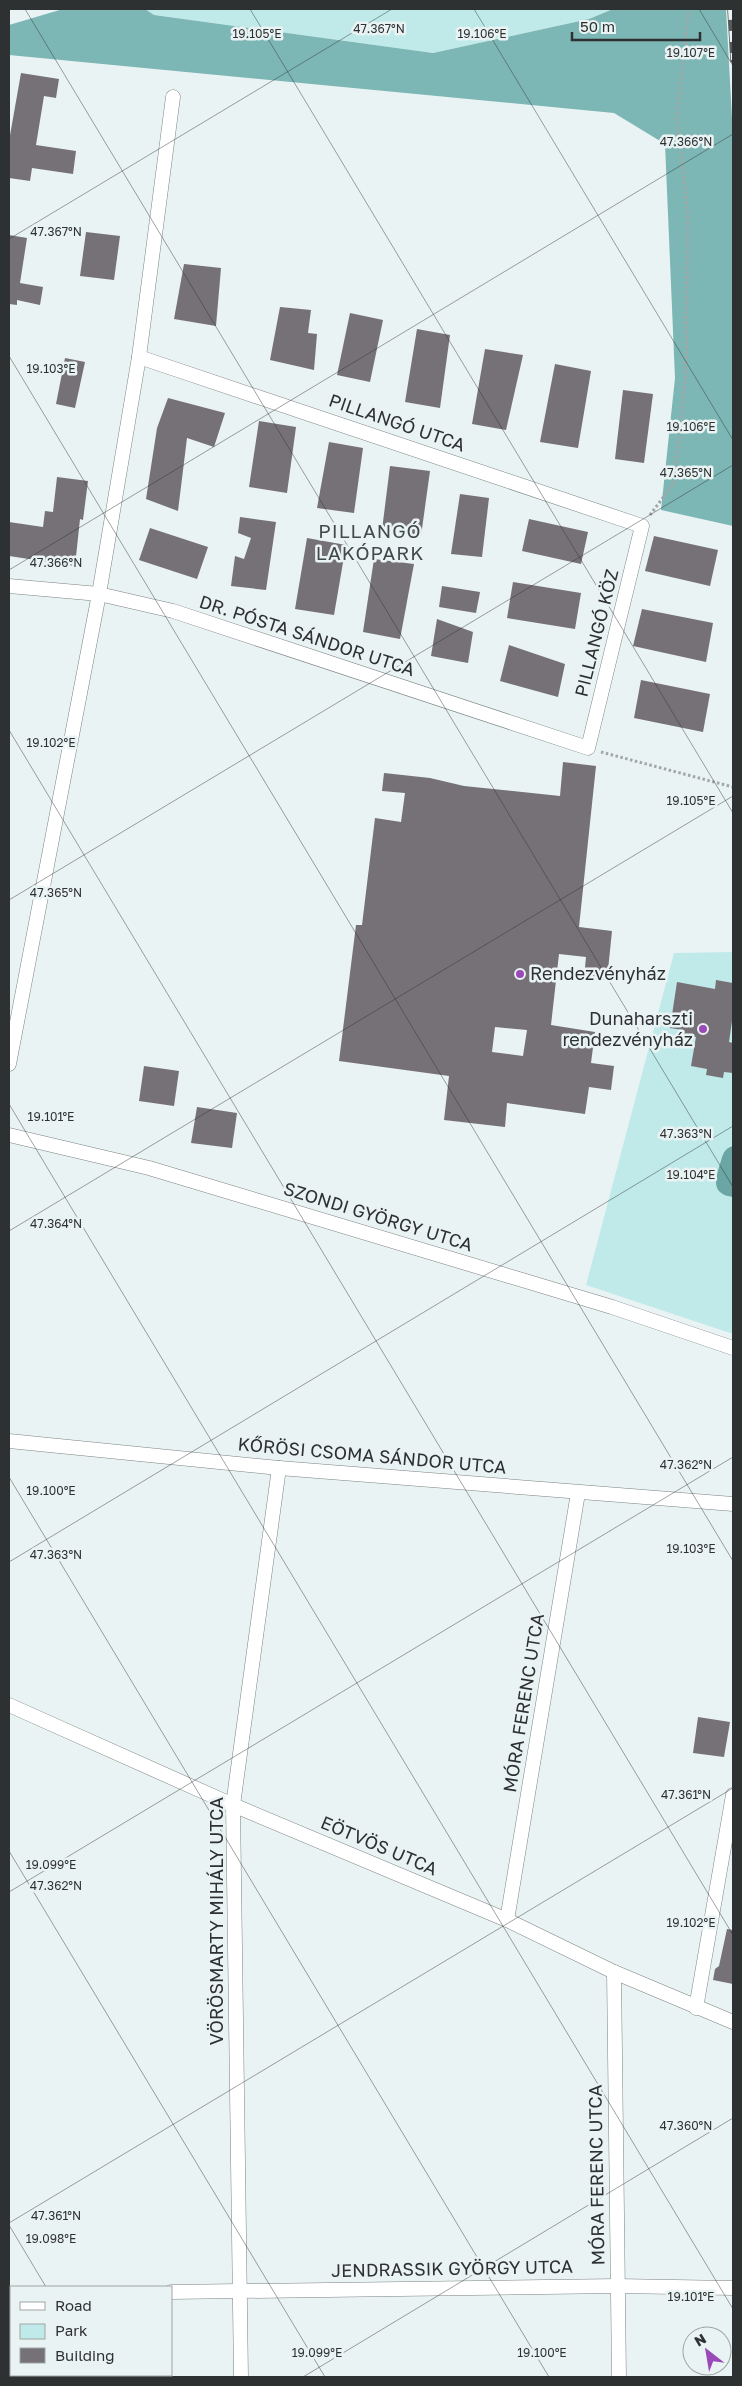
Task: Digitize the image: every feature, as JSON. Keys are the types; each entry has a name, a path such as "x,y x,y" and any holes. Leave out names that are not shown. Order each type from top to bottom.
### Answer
{"street":[{"path":"9,1064 99,594 139,357 173,97"},
{"name":"PILLANGÓ UTCA","path":"139,357 642,526"},
{"name":"PILLANGÓ KÖZ","path":"588,748 642,526"},
{"name":"DR. PÓSTA SÁNDOR UTCA","path":"9,586 99,594 173,611 588,748"},
{"name":"SZONDI GYÖRGY UTCA","path":"9,1135 159,1170 612,1307 733,1348"},
{"name":"KŐRÖSI CSOMA SÁNDOR UTCA","path":"9,1441 279,1468 733,1504"},
{"name":"VÖRÖSMARTY MIHÁLY UTCA","path":"240,2377 233,1805 279,1468"},
{"name":"MÓRA FERENC UTCA","path":"507,1920 578,1492"},
{"name":"EÖTVÖS UTCA","path":"9,1705 233,1805 507,1920 614,1972 733,2022"},
{"path":"696,2008 733,1795"},
{"name":"MÓRA FERENC UTCA","path":"614,1972 619,2377"},
{"name":"JENDRASSIK GYÖRGY UTCA","path":"172,2292 617,2286 733,2288"}],"path":[{"path":"642,526 674,484 686,372 688,214 677,119 689,9"},
{"path":"588,748 733,787"}],"green space":[{"path":"145,9 613,9 589,19 433,53 154,15"},
{"path":"733,952 733,1334 586,1285 674,953"}],"shaded area":[{"path":"63,9 145,9 154,15 433,53 589,19 613,9 726,9 733,136 733,526 661,510 675,378 665,144 614,113 9,55 9,25"},
{"path":"733,1146 733,1197 721,1193 716,1185 716,1181 724,1153"}],"building":[{"path":"21,73 59,79 56,98 44,96 36,145 76,151 73,174 32,168 30,181 9,178 9,141"},
{"path":"86,232 120,236 114,280 80,276"},
{"path":"9,235 27,238 20,283 43,287 40,305 17,300 17,305 9,304"},
{"path":"184,264 221,268 216,326 174,319"},
{"path":"280,307 311,310 308,333 317,334 314,370 270,360"},
{"path":"350,313 383,320 370,382 337,375"},
{"path":"417,329 450,335 440,408 405,402"},
{"path":"485,349 523,355 506,430 472,424"},
{"path":"65,358 85,362 75,408 56,404"},
{"path":"555,364 591,371 578,448 540,442"},
{"path":"623,390 653,394 644,463 615,459"},
{"path":"168,398 225,413 214,447 187,438 178,511 146,499 157,428"},
{"path":"259,421 296,427 287,493 249,487"},
{"path":"329,442 363,448 354,513 317,508"},
{"path":"390,466 430,471 421,536 382,530"},
{"path":"57,477 88,481 83,520 80,519 75,566 9,556 9,522 43,527 45,511 53,512"},
{"path":"460,494 489,498 482,557 451,554"},
{"path":"240,517 276,522 266,590 231,586 235,556 244,559 251,538 238,533"},
{"path":"529,519 588,532 581,564 522,551"},
{"path":"150,528 208,547 197,579 139,560"},
{"path":"654,536 718,550 710,586 645,571"},
{"path":"307,538 346,545 334,615 295,609"},
{"path":"374,559 414,564 400,639 363,632"},
{"path":"513,582 581,593 575,629 507,618"},
{"path":"442,586 480,592 476,613 439,607"},
{"path":"642,609 713,623 706,662 633,646"},
{"path":"437,619 473,632 468,663 431,656"},
{"path":"509,645 565,664 558,697 500,681"},
{"path":"641,680 710,694 703,732 634,718"},
{"path":"563,762 596,766 579,927 612,931 607,980 584,978 586,957 559,954 551,1025 595,1032 591,1063 614,1066 611,1090 589,1087 585,1114 507,1103 505,1127 444,1120 449,1076 339,1061 356,925 362,925 375,818 401,822 405,793 382,791 384,773 430,778 464,786 560,796","holes":["495,1027 527,1030 523,1056 492,1052"]},
{"name":"Dunaharszti rendezvényház","path":"716,980 733,983 733,1014 729,1042 733,1043 733,1073 724,1072 723,1078 706,1075 707,1069 691,1066 696,1037 682,1035 683,1030 670,1028 677,982 715,989"},
{"path":"144,1066 179,1071 174,1106 139,1101"},
{"path":"197,1107 237,1113 232,1148 191,1143"},
{"path":"698,1717 730,1722 724,1757 693,1753"},
{"path":"727,1929 733,1930 733,1984 713,1980 715,1969 719,1966"}],"railway":[{"path":"730,9 733,60"}],"place":[{"name":"Rendezvényház","path":"520,974"},
{"name":"Dunaharszti rendezvényház","path":"703,1029"}],"district":[{"name":"PILLANGÓ LAKÓPARK","path":"370,542"}]}
